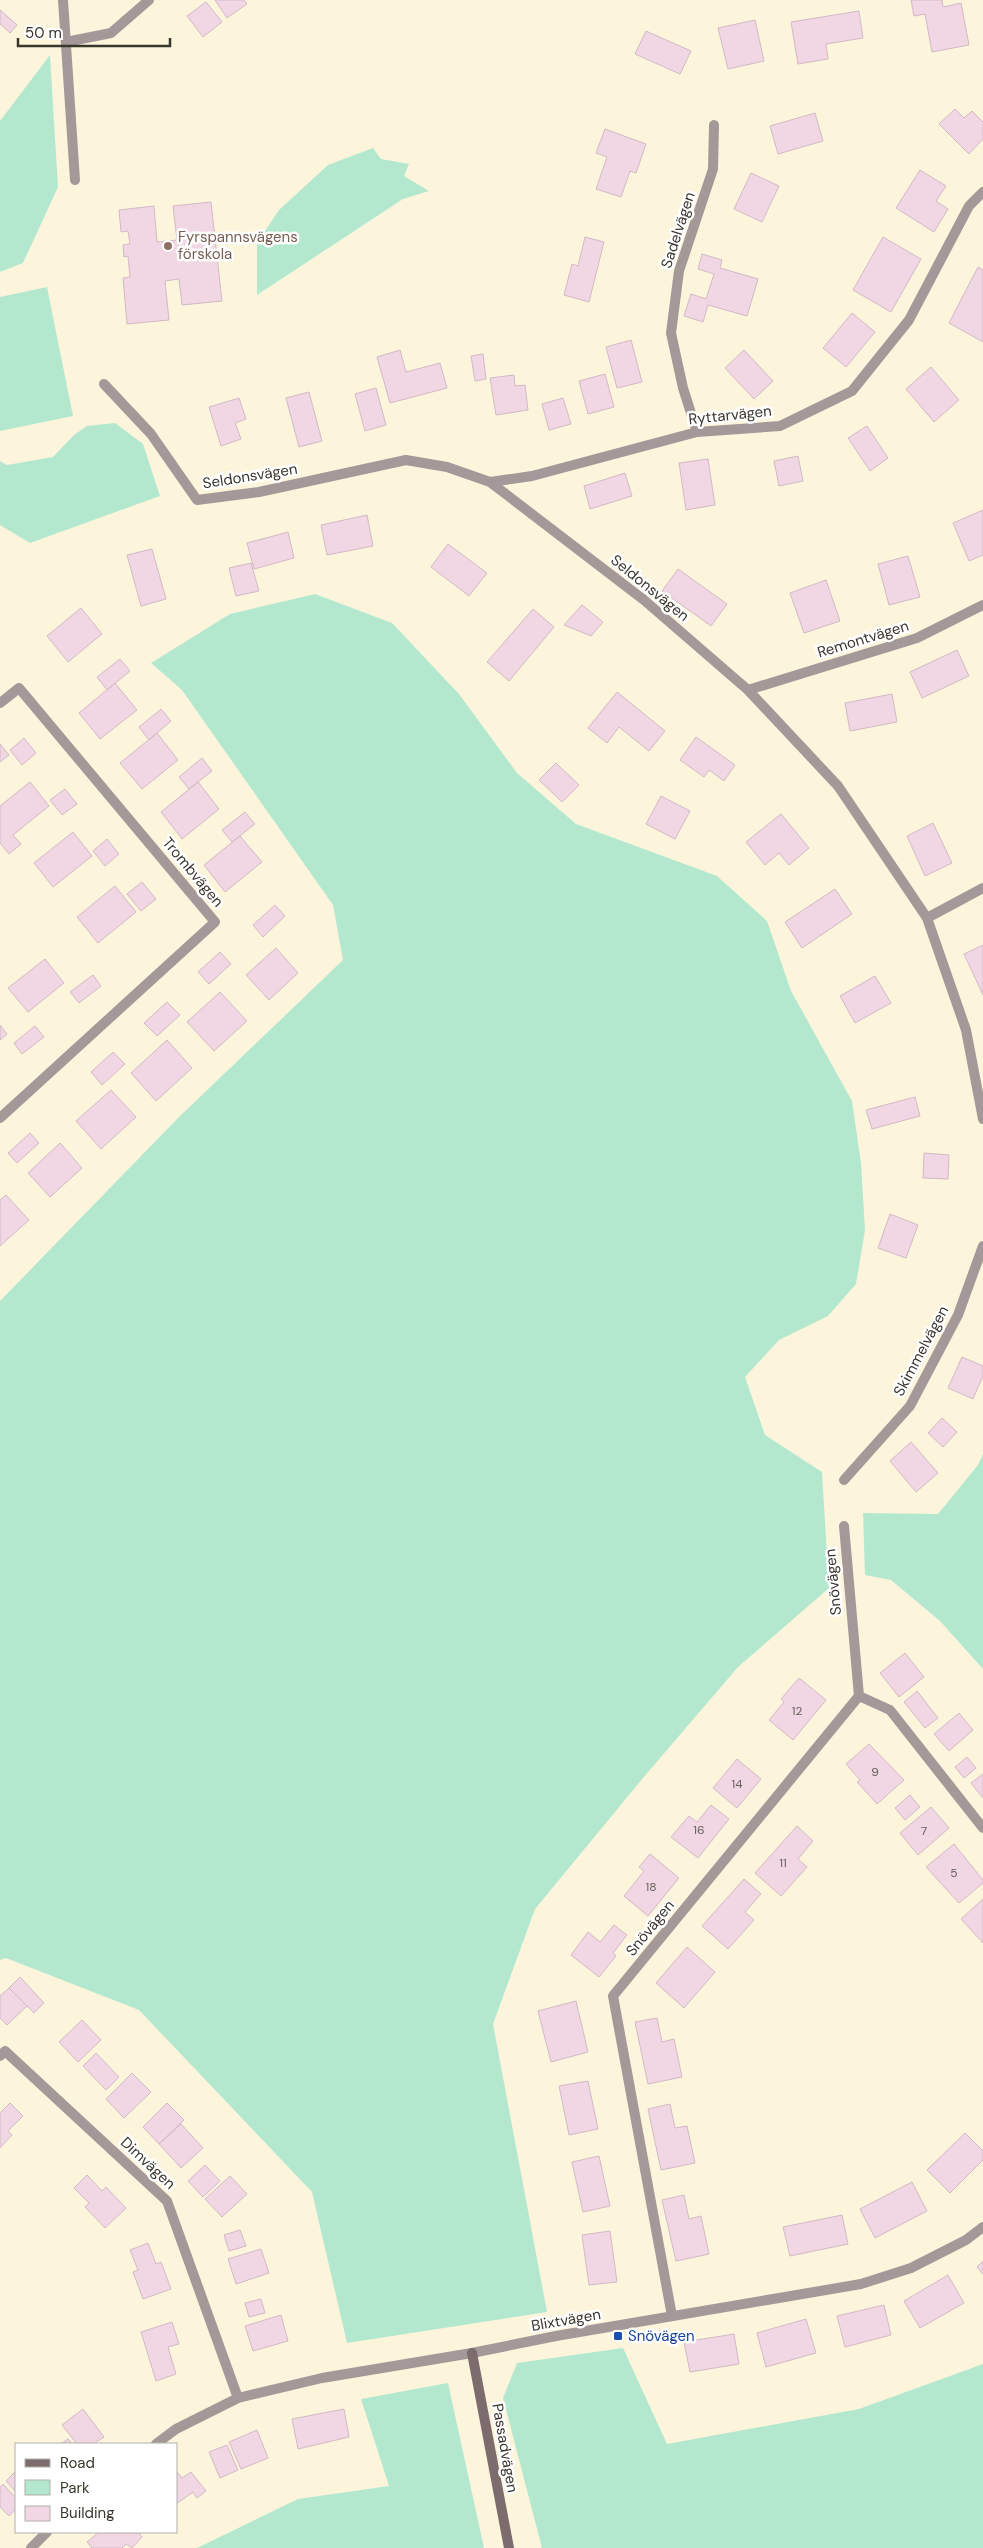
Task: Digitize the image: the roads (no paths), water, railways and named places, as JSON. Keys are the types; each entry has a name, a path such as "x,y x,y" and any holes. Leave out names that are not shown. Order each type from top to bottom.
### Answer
{"street":[{"path":"63,0 75,180"},
{"path":"66,42 110,33 149,0"},
{"name":"Sadelvägen","path":"696,432 683,388 671,333 678,271 713,169 714,125"},
{"name":"Ryttarvägen","path":"490,482 532,476 696,432 780,426 852,391 909,320 969,206 983,192"},
{"name":"Seldonsvägen","path":"104,384 151,434 197,500 260,492 406,460 447,467 490,482 644,600 748,690 838,786 927,918 966,1030 983,1119"},
{"name":"Remontvägen","path":"748,690 917,638 983,605"},
{"name":"Trombvägen","path":"0,704 18,688 215,922 0,1118"},
{"path":"927,918 983,888"},
{"name":"Skimmelvägen","path":"844,1480 910,1406 958,1315 983,1246"},
{"name":"Snövägen","path":"672,2316 613,1996 859,1696 844,1526"},
{"path":"859,1696 890,1710 983,1828"},
{"name":"Dimvägen","path":"0,2056 5,2050 168,2201 238,2398"},
{"name":"Blixtvägen","path":"157,2443 176,2429 238,2398 322,2378 472,2354 672,2316 861,2284 911,2268 966,2240 983,2227"},
{"name":"Passadvägen","path":"472,2354 509,2548"},
{"path":"31,2548 46,2533"}],"place":[{"name":"Fyrspannsvägens förskola","path":"168,246"},
{"name":"Snövägen","path":"618,2336"}]}
